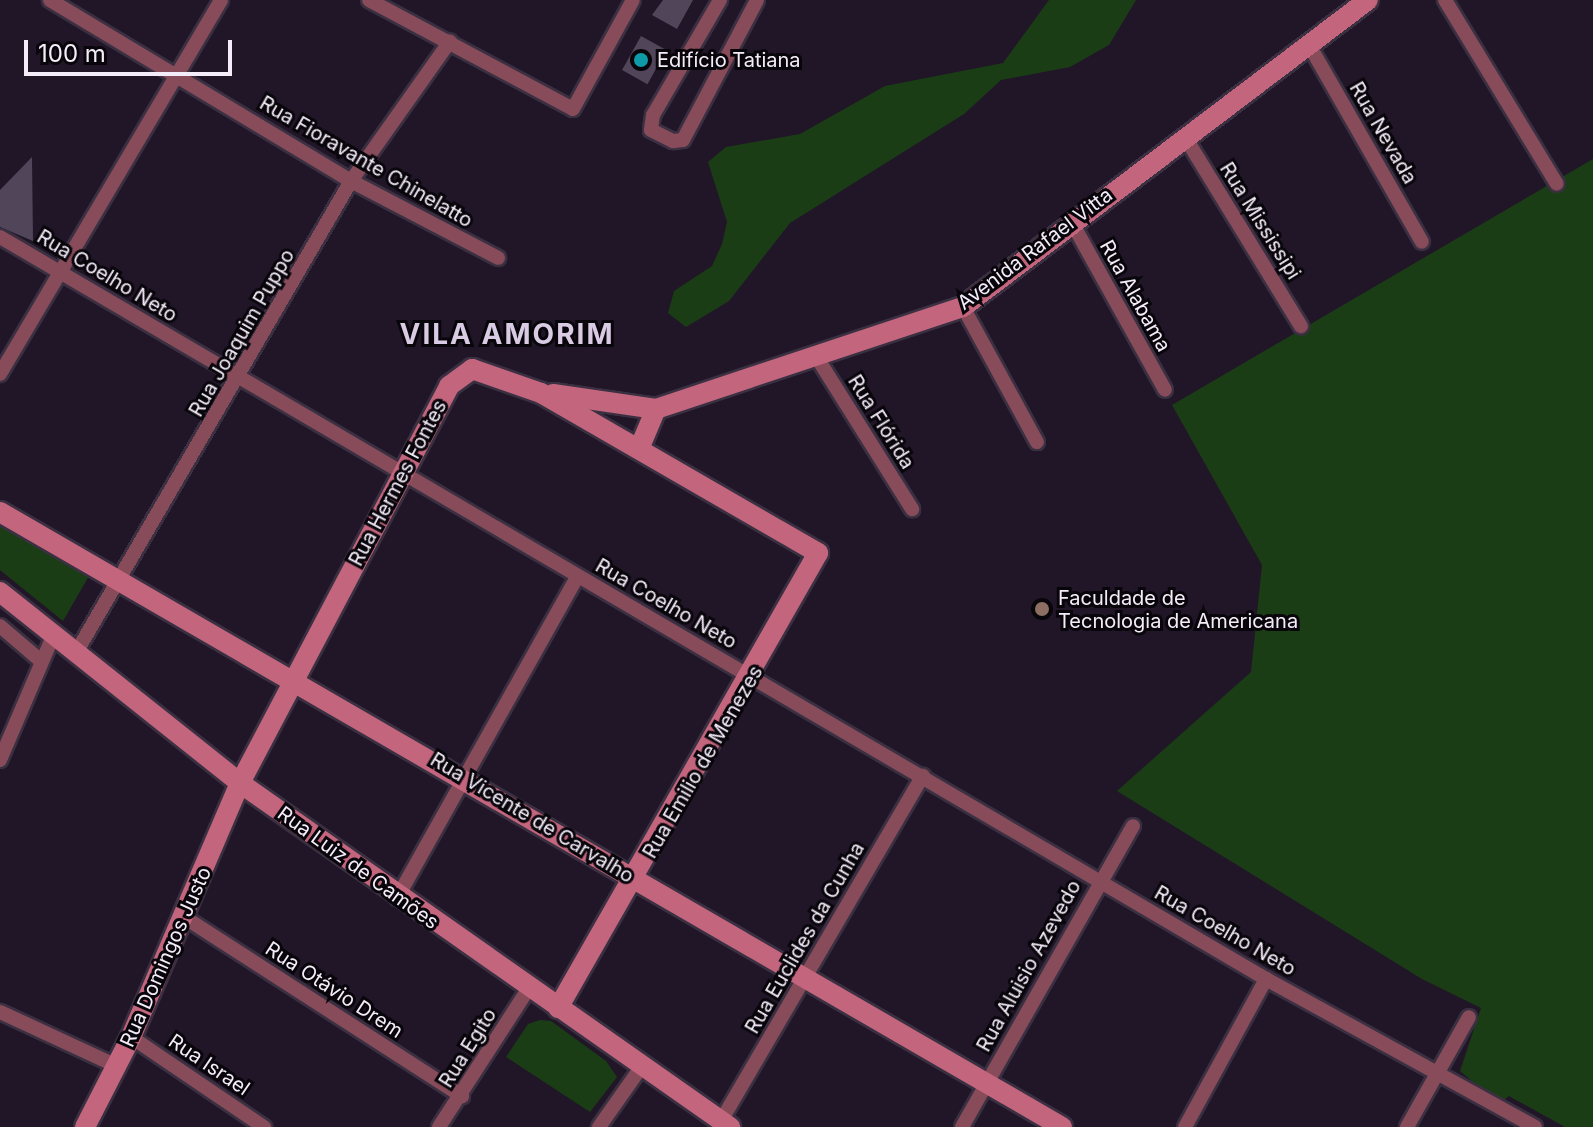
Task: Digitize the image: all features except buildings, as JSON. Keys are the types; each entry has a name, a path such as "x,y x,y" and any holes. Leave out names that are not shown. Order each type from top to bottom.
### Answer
{"main road":[{"name":"Avenida Rafael Vitta","path":"541,393 656,409 963,307 1071,221 1368,0"},
{"name":"Rua Hermes Fontes","path":"240,783 449,386 465,371 484,370 541,393 818,553"},
{"path":"639,449 656,409"},
{"name":"Rua Vicente de Carvalho","path":"0,512 296,678 1062,1127"},
{"name":"Rua Emilio de Menezes","path":"558,1008 752,676 818,553"},
{"name":"Rua Luiz de Camões","path":"0,592 240,783 397,898 726,1124"},
{"name":"Rua Domingos Justo","path":"85,1127 131,1037 240,783"}],"street":[{"name":"Rua Fioravante Chinelatto","path":"50,0 351,181 498,258"},
{"path":"0,374 221,0"},
{"path":"377,2 573,109 633,0"},
{"path":"720,0 653,115 651,130 673,141 683,140 757,0"},
{"path":"1445,0 1557,184"},
{"name":"Rua Joaquim Puppo","path":"77,651 239,379 351,181 450,41"},
{"name":"Rua Nevada","path":"1308,43 1422,242"},
{"name":"Rua Mississipi","path":"1185,137 1301,326"},
{"name":"Rua Alabama","path":"1071,221 1165,390"},
{"name":"Rua Coelho Neto","path":"0,237 401,476 752,676 1266,979 1535,1127"},
{"path":"963,307 1037,442"},
{"name":"Rua Flórida","path":"816,356 912,509"},
{"path":"397,898 578,576"},
{"path":"0,626 41,661"},
{"path":"0,760 54,634"},
{"name":"Rua Euclides da Cunha","path":"726,1124 923,776"},
{"name":"Rua Aluisio Azevedo","path":"962,1127 1133,826"},
{"name":"Rua Otávio Drem","path":"184,917 462,1096"},
{"path":"1185,1127 1266,979"},
{"name":"Rua Egito","path":"439,1127 462,1096 529,988"},
{"path":"0,1012 117,1066"},
{"path":"1407,1127 1469,1017"},
{"name":"Rua Israel","path":"131,1037 255,1124"},
{"path":"599,1127 642,1066"}],"green space":[{"path":"1049,0 1136,0 1109,45 1070,67 1001,80 964,114 790,223 729,301 686,327 668,313 674,291 712,266 722,244 727,222 708,162 726,147 800,134 885,86 1003,63"},
{"path":"1593,159 1593,1127 1565,1127 1509,1096 1499,1104 1460,1071 1481,1008 1422,979 1117,791 1251,672 1262,565 1172,405"},
{"path":"0,523 89,576 63,621 0,570"},
{"path":"540,1020 551,1021 606,1061 617,1077 590,1112 506,1057 528,1024"}],"place":[{"name":"Edifício Tatiana","path":"641,60"},
{"name":"Faculdade de Tecnologia de Americana","path":"1042,609"}],"district":[{"name":"VILA AMORIM","path":"507,334"}]}
